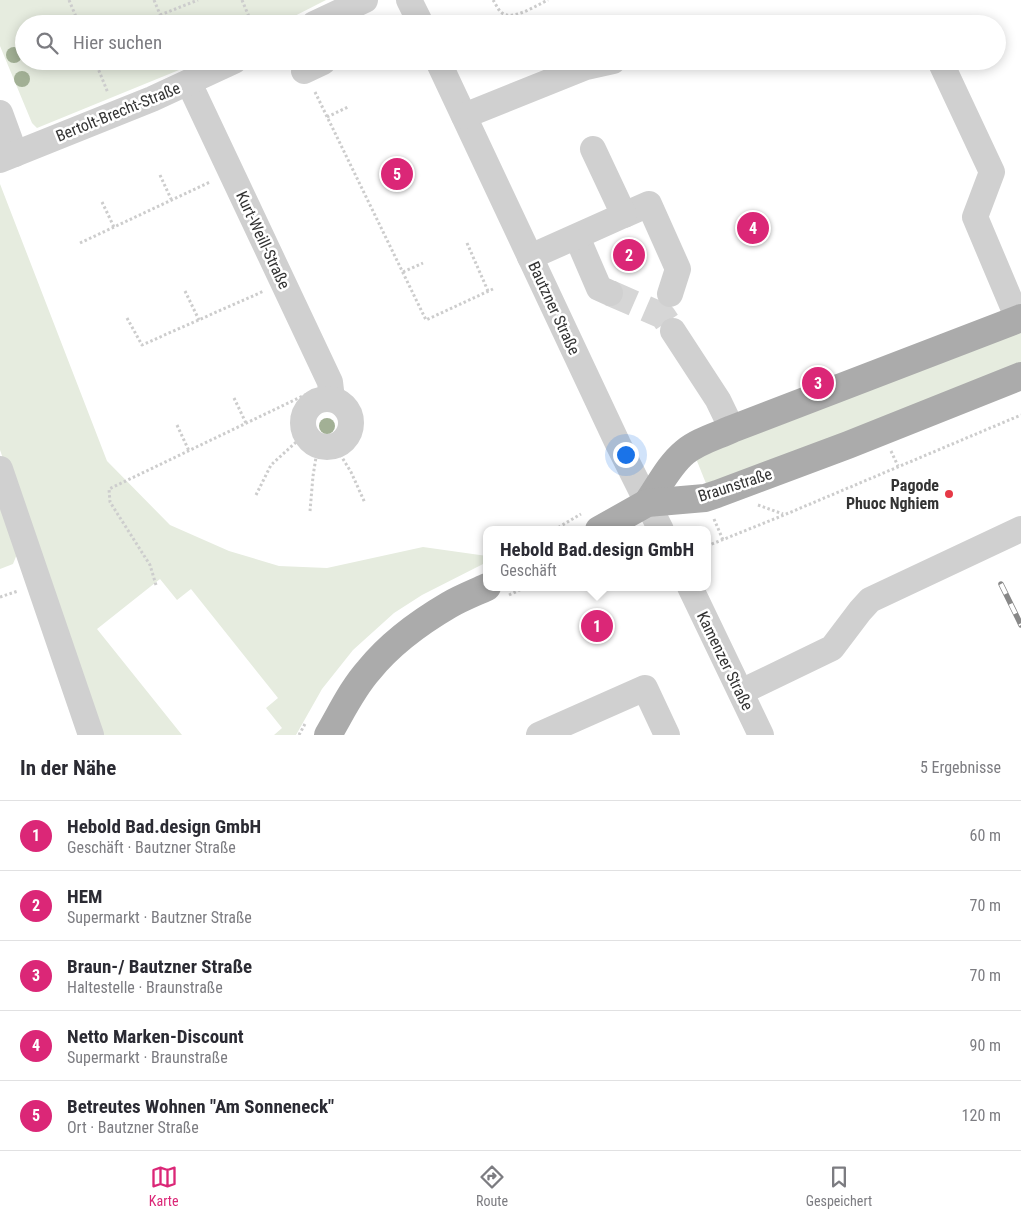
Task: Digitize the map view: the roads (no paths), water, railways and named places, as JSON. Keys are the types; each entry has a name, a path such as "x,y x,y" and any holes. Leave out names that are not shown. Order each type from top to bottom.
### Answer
{"main road":[{"path":"591,521 647,503 674,464 686,451 697,444 1020,319"},
{"name":"Braunstraße","path":"647,503 705,498 717,494 1021,376"},
{"path":"328,735 368,670 396,643 422,622 450,604 498,591"}],"street":[{"path":"333,15 365,0"},
{"path":"409,0 416,15"},
{"name":"Bertolt-Brecht-Straße","path":"8,157 189,83 216,70"},
{"name":"Bautzner Straße","path":"442,70 647,503"},
{"path":"464,116 579,70"},
{"path":"944,70 992,172 975,217 1020,319"},
{"name":"Kurt-Weill-Straße","path":"189,83 283,283 331,391 350,414 350,429 342,442 320,441 304,426 306,411 317,401 324,399 331,391"},
{"path":"0,113 8,157"},
{"path":"593,149 624,215"},
{"path":"530,257 649,204 678,269 670,294"},
{"path":"577,236 599,288 610,293"},
{"path":"673,331 718,400 732,429"},
{"path":"0,469 91,735"},
{"path":"647,503 659,526"},
{"path":"741,692 832,648 870,600 1021,529"},
{"name":"Kamenzer Straße","path":"692,591 761,735"},
{"path":"539,735 645,688 667,735"}],"tunnel":[{"path":"610,293 663,316 673,331"}],"railway":[{"path":"1001,584 1021,625"}],"place":[{"name":"Betreutes Wohnen \"Am Sonneneck\"","path":"397,174"},
{"name":"Netto Marken-Discount","path":"753,228"},
{"name":"HEM","path":"629,255"},
{"name":"Braun-/ Bautzner Straße","path":"818,383"},
{"name":"Pagode Phuoc Nghiem","path":"949,494"},
{"name":"Hebold Bad.design GmbH","path":"597,626"}]}
